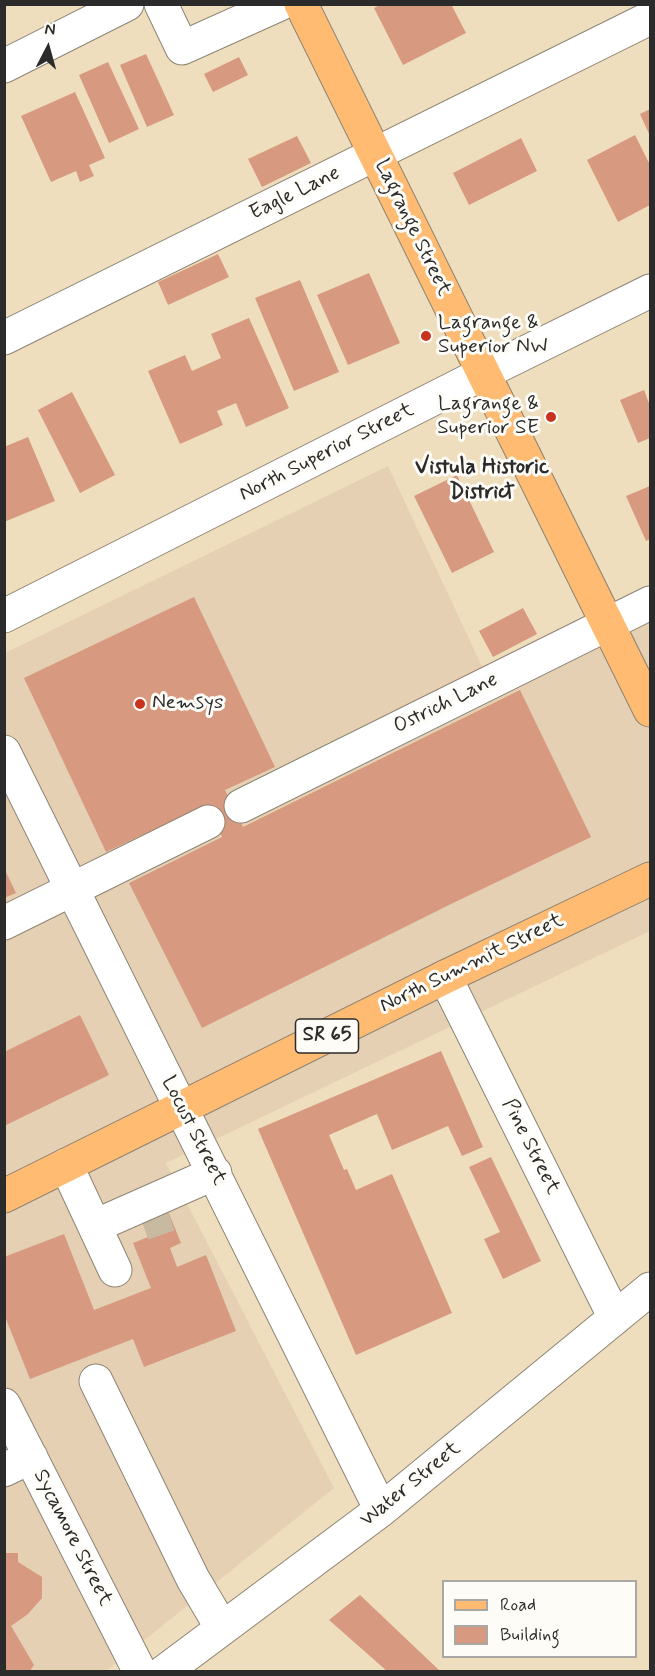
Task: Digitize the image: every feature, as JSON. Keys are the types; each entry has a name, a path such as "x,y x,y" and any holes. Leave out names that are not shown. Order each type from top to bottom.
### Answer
{"main road":[{"name":"Lagrange Street","path":"301,4 651,710"},
{"name":"North Summit Street","path":"4,1196 445,977 651,879"}],"street":[{"path":"4,66 127,4"},
{"path":"161,4 182,48 280,4"},
{"name":"Eagle Lane","path":"4,338 651,18"},
{"name":"North Superior Street","path":"4,616 651,291"},
{"name":"Ostrich Lane","path":"241,806 651,603"},
{"name":"Locust Street","path":"4,752 381,1510"},
{"path":"4,923 208,822"},
{"name":"Pine Street","path":"445,977 615,1318"},
{"path":"66,1165 140,1214"},
{"path":"115,1270 140,1214 215,1173"},
{"name":"Water Street","path":"164,1671 381,1510 651,1289"},
{"path":"96,1381 192,1579 222,1628"},
{"name":"Sycamore Street","path":"4,1405 18,1463 140,1671"}],"shaded area":[{"path":"388,466 487,677 650,596 650,931 166,1163 334,1488 106,1671 5,1672 5,653"}],"building":[{"path":"382,4 451,4 466,33 403,65 374,8"},
{"path":"146,54 174,115 147,127 120,65"},
{"path":"239,57 248,75 213,92 204,74"},
{"path":"108,62 139,129 109,143 79,75"},
{"path":"75,92 105,158 89,165 94,176 80,182 76,171 51,182 21,116"},
{"path":"650,109 650,136 640,114"},
{"path":"635,135 650,165 650,205 618,222 587,160"},
{"path":"297,136 311,163 262,187 248,159"},
{"path":"521,138 537,171 469,205 453,173"},
{"path":"218,254 229,277 168,305 158,282"},
{"path":"369,273 400,343 348,365 317,295"},
{"path":"300,280 339,372 294,391 255,298"},
{"path":"249,318 289,408 246,427 236,403 217,411 223,425 180,444 148,371 185,355 192,371 221,358 211,334"},
{"path":"644,390 650,406 650,438 638,443 620,400"},
{"path":"72,392 115,475 80,493 38,410"},
{"path":"28,437 55,501 4,522 4,447"},
{"path":"457,475 494,552 452,573 414,496"},
{"path":"650,486 650,539 646,541 626,496"},
{"path":"194,597 275,767 225,790 243,827 520,690 591,837 202,1028 129,883 222,837 207,805 106,852 24,678"},
{"path":"523,608 537,634 493,657 479,631"},
{"path":"4,868 16,893 4,898"},
{"path":"80,1015 109,1075 4,1126 4,1052"},
{"path":"441,1051 483,1147 462,1156 448,1126 392,1150 377,1114 329,1135 344,1170 347,1169 356,1190 392,1174 452,1313 356,1355 258,1129"},
{"path":"491,1157 541,1261 503,1279 484,1239 500,1232 469,1167"},
{"path":"165,1204 181,1243 170,1248 177,1267 206,1255 236,1331 144,1367 133,1339 30,1379 4,1314 4,1257 64,1234 94,1310 151,1288 133,1243 148,1237 139,1214"},
{"path":"4,1553 18,1553 18,1562 42,1577 42,1598 28,1614 11,1626 34,1665 29,1672 4,1672"},
{"path":"360,1595 441,1672 388,1672 329,1620"}],"tunnel":[{"path":"143,1224 169,1215"}],"place":[{"name":"Lagrange & Superior NW","path":"426,336"},
{"name":"Lagrange & Superior SE","path":"551,417"},
{"name":"Nemsys","path":"140,704"}],"district":[{"name":"Vistula Historic District","path":"482,480"}]}
